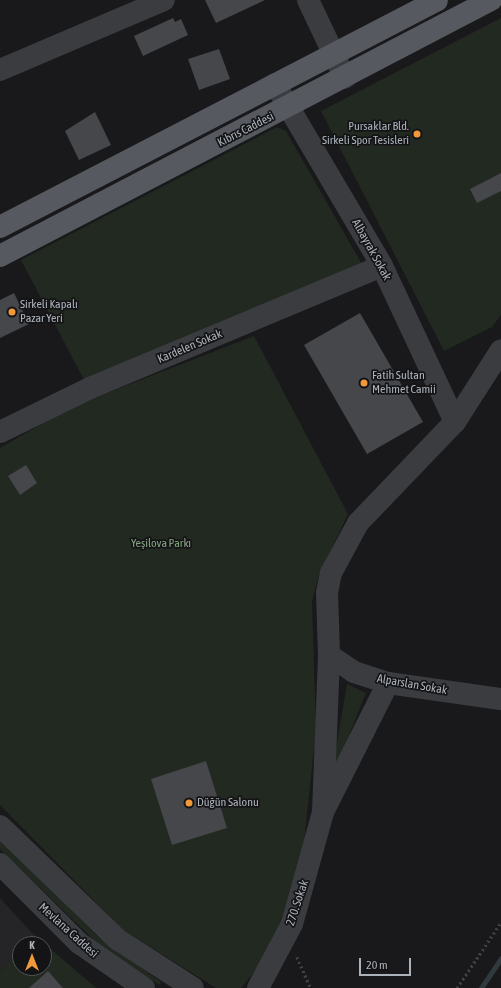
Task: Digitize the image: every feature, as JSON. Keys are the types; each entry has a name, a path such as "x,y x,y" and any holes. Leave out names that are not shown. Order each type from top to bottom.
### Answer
{"main road":[{"path":"0,227 275,84 335,50 437,0"},
{"name":"Kıbrıs Caddesi","path":"0,256 290,107 491,0"}],"street":[{"path":"0,70 164,0"},
{"path":"308,0 335,50 345,78"},
{"name":"Albayrak Sokak","path":"275,84 290,107 382,266 455,422"},
{"name":"Kardelen Sokak","path":"0,432 90,388 382,266"},
{"path":"323,812 329,655 327,593 331,573 347,538 455,422 501,350"},
{"name":"Alparslan Sokak","path":"329,655 354,672 388,683 501,699"},
{"path":"323,812 388,683"},
{"name":"270. Sokak","path":"258,988 286,940 323,812"},
{"path":"0,826 117,939 193,988"},
{"name":"Mevlana Caddesi","path":"0,864 79,943 144,988"}],"path":[{"path":"457,988 501,922"},
{"path":"286,940 310,980 311,988"}],"shaded area":[{"path":"0,898 31,932 28,936 12,936 12,957 0,973"}],"green space":[{"path":"501,18 501,315 492,327 444,351 321,111"},
{"path":"277,127 286,131 363,266 84,380 21,260"},
{"name":"Yeşilova Parkı","path":"254,336 348,514 319,575 312,601 316,729 304,843 280,929 259,966 241,988 216,988 122,929 0,805 0,448 71,407"},
{"path":"347,684 366,693 330,783"},
{"path":"0,839 97,936 161,982 159,985 99,945 0,849"},
{"path":"31,932 36,936 28,936"},
{"path":"52,950 96,988 0,988 0,973 12,957 12,976 52,976"}],"building":[{"path":"205,0 265,0 216,23"},
{"path":"173,18 175,22 181,19 188,35 143,56 134,36"},
{"path":"219,49 230,79 199,90 188,59"},
{"path":"95,112 111,145 79,160 65,131"},
{"path":"501,173 501,191 477,203 470,189"},
{"name":"Sirkeli Kapalı Pazar Yeri","path":"14,293 29,324 0,338 0,300"},
{"name":"Fatih Sultan Mehmet Camii","path":"360,313 423,422 367,454 304,345"},
{"path":"26,465 37,483 20,495 8,476"},
{"name":"Düğün Salonu","path":"206,761 227,828 172,845 151,779"},
{"path":"42,976 52,976 63,988 29,988"}],"waterway":[{"path":"481,988 501,958"}],"place":[{"name":"Pursaklar Bld. Sirkeli Spor Tesisleri","path":"417,134"},
{"name":"Sirkeli Kapalı Pazar Yeri","path":"12,312"},
{"name":"Fatih Sultan Mehmet Camii","path":"364,383"},
{"name":"Düğün Salonu","path":"189,803"}]}
